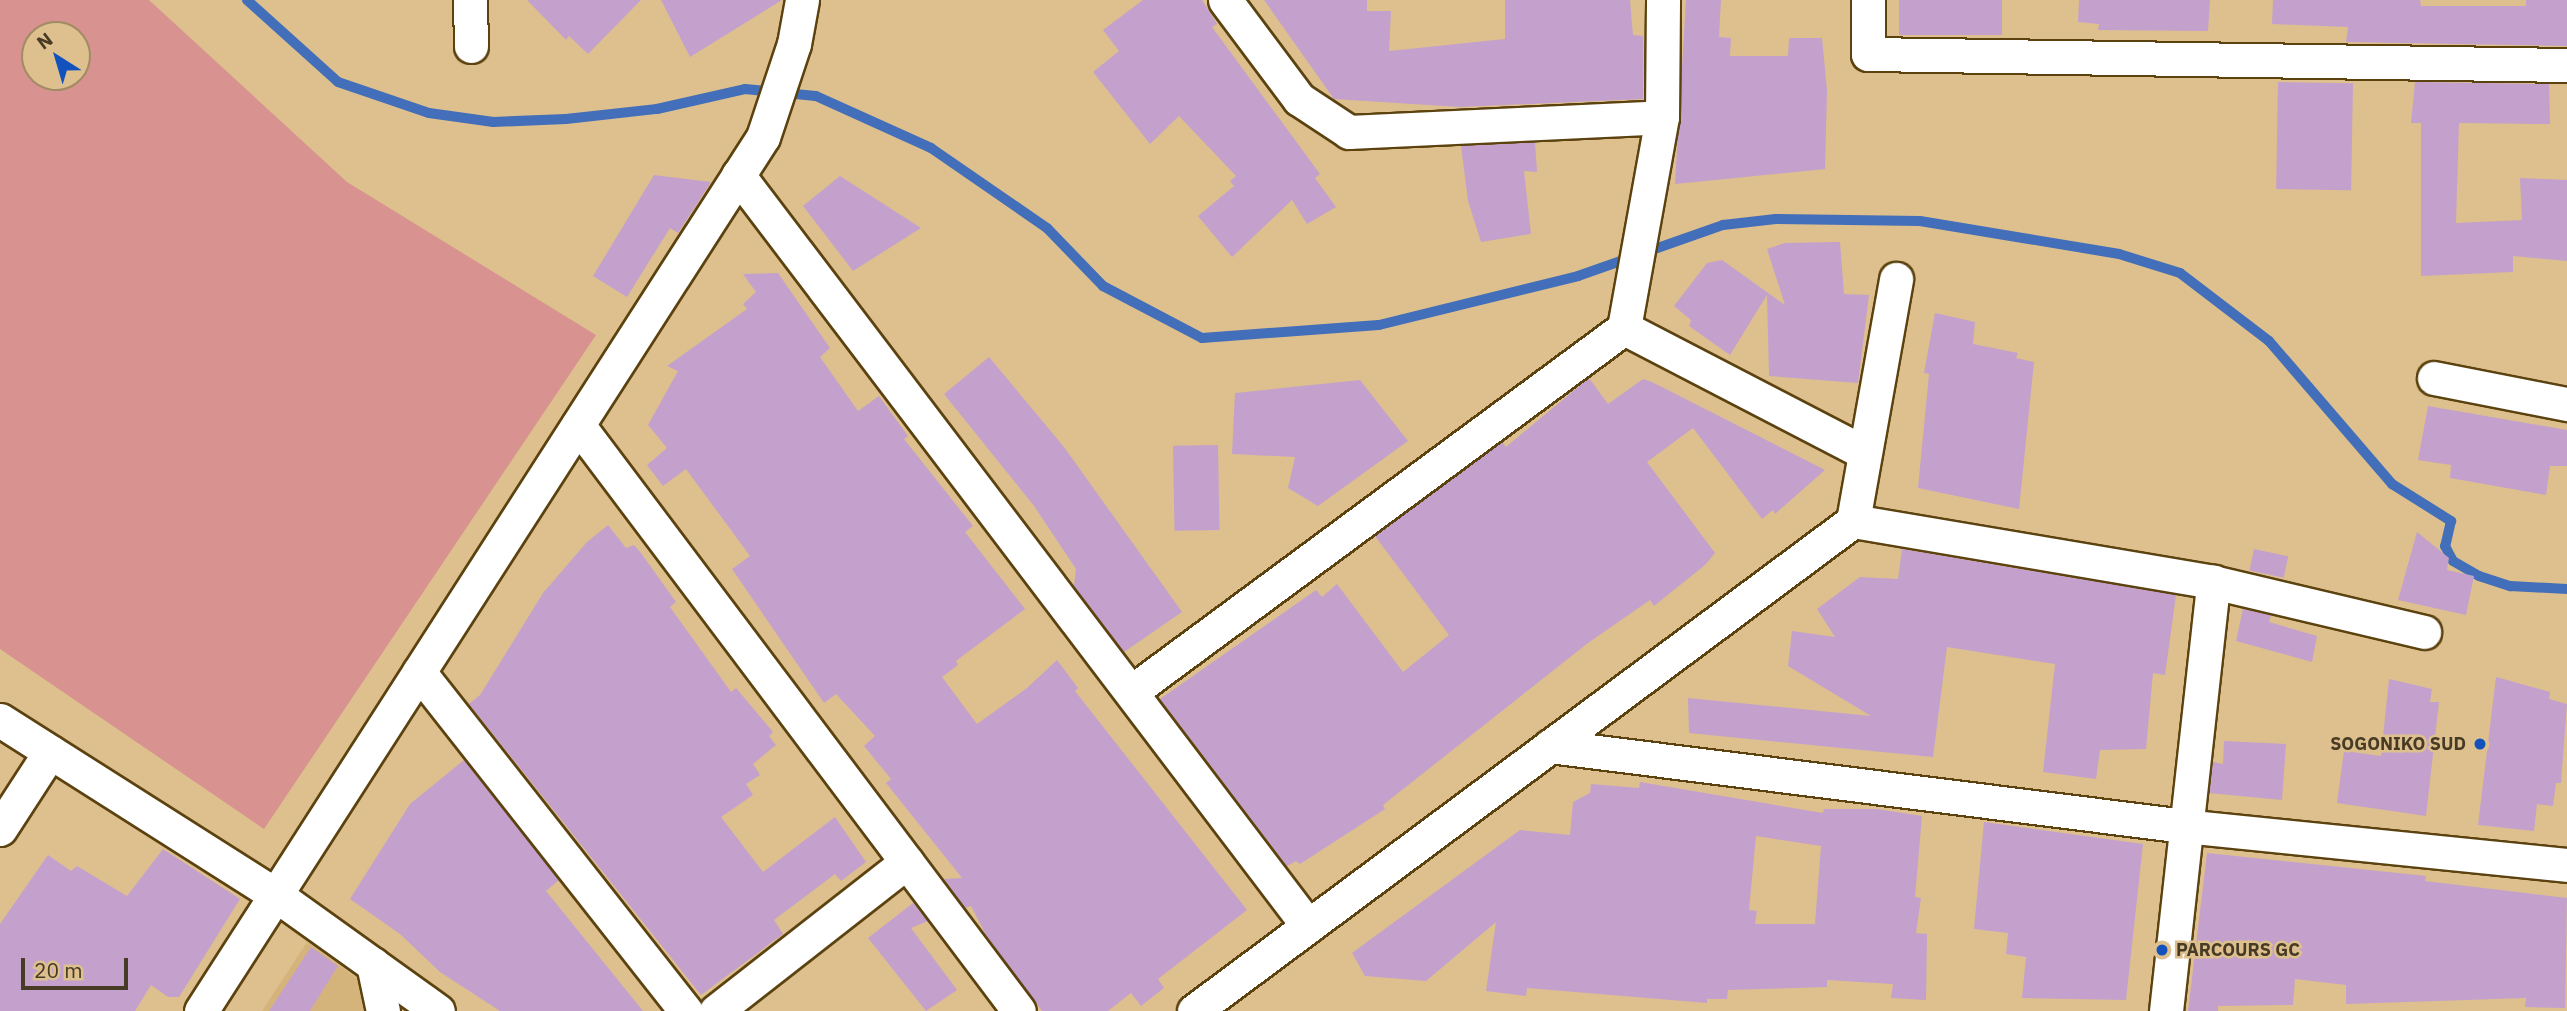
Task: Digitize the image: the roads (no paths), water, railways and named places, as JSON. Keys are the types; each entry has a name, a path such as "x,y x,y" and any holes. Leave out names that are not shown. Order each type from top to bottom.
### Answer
{"street":[{"path":"470,0 471,46"},
{"path":"201,1011 762,137 794,44 802,0"},
{"path":"1225,0 1299,99 1349,132 1662,117"},
{"path":"1131,692 1624,327 1662,117 1663,0"},
{"path":"1868,0 1868,54 2567,65"},
{"path":"738,175 1308,926"},
{"path":"1194,1011 1853,521 1896,279"},
{"path":"1624,327 1865,453"},
{"path":"2434,379 2567,404"},
{"path":"578,425 1018,1011"},
{"path":"1853,521 2213,582 2424,632"},
{"path":"2166,1011 2184,825 2213,582"},
{"path":"419,672 686,1011"},
{"path":"0,720 276,895 438,1011"},
{"path":"1550,746 2184,825 2567,865"},
{"path":"0,829 50,752"},
{"path":"716,1011 906,862"},
{"path":"373,964 383,1011"}],"waterway":[{"path":"247,0 338,82 429,113 493,122 566,119 657,109 745,89 816,96 931,148 1047,228 1103,286 1202,338 1379,325 1578,276 1723,225 1776,219 1920,221 2119,254 2180,273 2269,341 2392,484 2451,521 2445,546 2453,561 2479,576 2510,586 2567,589"}],"place":[{"name":"SOGONIKO SUD","path":"2480,744"},
{"name":"PARCOURS GC","path":"2162,950"}]}
